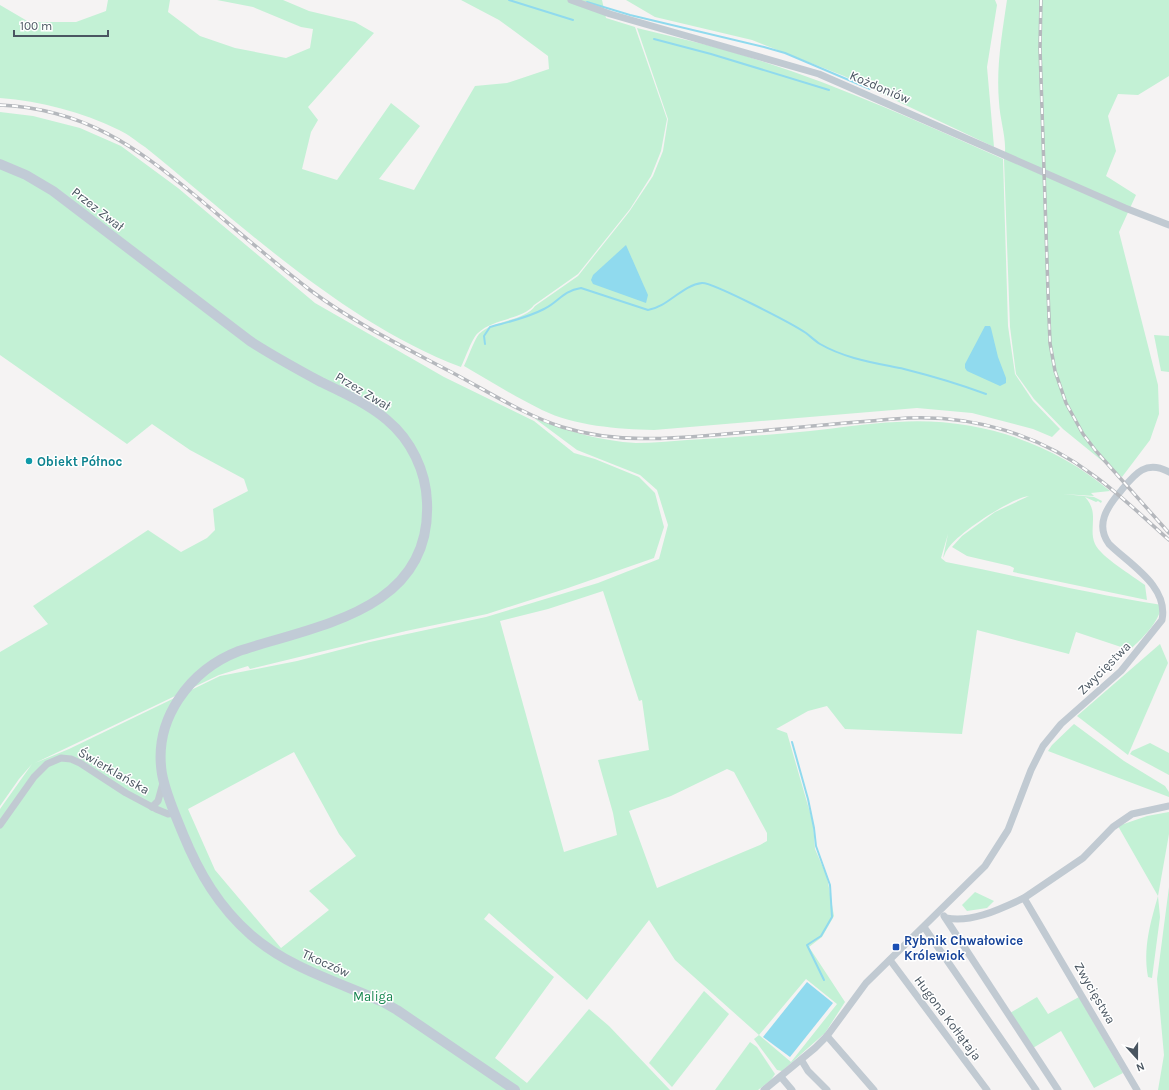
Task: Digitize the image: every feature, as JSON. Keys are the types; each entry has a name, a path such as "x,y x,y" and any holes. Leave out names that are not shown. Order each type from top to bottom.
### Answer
{"street":[{"name":"Kożdoniów","path":"571,0 610,14 819,74 1124,208 1169,225"},
{"name":"Przez Zwał","path":"0,164 26,175 60,196 221,321 250,341 381,415 396,428 408,443 417,459 424,478 427,505 424,534 416,557 402,580 384,597 362,610 231,654 203,671 187,687 172,711 162,741 163,777 174,813"},
{"name":"Zwycięstwa","path":"764,1090 802,1061 827,1036 862,989 977,875 999,846 1018,809 1034,762 1048,738 1061,724 1121,671 1152,634 1164,616 1166,600 1161,588 1109,544 1104,537 1102,526 1110,504 1134,474 1144,469 1153,467 1169,472"},
{"name":"Świerklańska","path":"0,825 34,777 47,764 61,758 71,759 80,763 126,793 166,814 174,813"},
{"path":"152,807 158,801 163,777"},
{"path":"946,918 961,919 983,915 1024,898 1083,858 1113,827 1132,814 1169,806"},
{"name":"Tkoczów","path":"174,813 206,883 226,909 253,937 289,961 392,1007 515,1090"},
{"name":"Zwycięstwa","path":"1024,898 1137,1090"},
{"path":"940,911 1058,1090"},
{"path":"924,927 1036,1090"},
{"name":"Hugona Kołłątaja","path":"890,960 987,1090"},
{"path":"827,1036 874,1090"},
{"path":"802,1061 808,1070 827,1090"},
{"path":"781,1077 792,1090"}],"green space":[{"path":"108,0 170,0 168,12 200,36 235,48 286,58 310,48 313,29 301,27 253,7 217,0 283,0 309,11 355,22 374,33 308,107 318,120 311,132 302,169 337,180 391,103 420,126 379,179 414,190 475,86 507,83 549,69 548,56 499,20 461,0 602,0 606,18 635,27 667,119 661,151 651,176 630,209 578,274 529,310 484,328 478,333 471,344 461,367 418,348 376,325 335,299 257,239 145,147 126,134 91,118 61,108 15,99 0,98 0,5 29,22 76,22 106,11"},
{"path":"626,0 995,0 997,5 987,67 994,147 844,76 752,40 655,17"},
{"path":"1007,0 1169,0 1169,76 1138,95 1118,94 1108,116 1116,151 1106,176 1136,195 1119,232 1158,385 1159,414 1150,440 1122,477 1063,429 1034,399 1016,374 1010,327 1004,160 1005,146 998,89 1000,51"},
{"path":"637,28 730,51 792,71 883,107 1003,159 1008,326 1015,374 1033,401 1060,429 1052,437 1033,429 972,413 917,408 654,430 596,426 568,420 542,410 464,366 477,337 485,329 524,315 578,276 629,212 653,176 663,151 668,119"},
{"name":"Maliga","path":"0,112 33,116 80,128 121,146 178,188 315,303 444,377 534,421 574,453 595,459 639,477 655,493 664,527 654,558 487,614 406,631 250,669 248,666 219,675 35,763 69,749 220,676 297,661 370,642 486,617 598,583 659,559 668,525 657,490 640,475 577,450 534,418 584,435 636,443 764,435 875,423 926,421 983,428 1011,436 1063,458 1087,473 1110,491 1091,493 1094,496 1063,494 1094,497 1102,501 1101,503 1098,501 1096,502 1085,497 1092,509 1093,538 1095,544 1098,549 1110,560 1145,585 1147,600 1013,572 1014,568 1010,566 967,556 952,547 962,536 995,512 1029,496 1010,503 998,510 972,526 952,543 943,558 948,534 941,558 946,562 1135,601 1162,605 1154,624 1130,650 1076,632 1069,654 977,630 962,734 845,729 827,706 808,711 776,729 787,733 813,823 815,849 827,877 834,916 822,937 809,947 845,1002 825,1033 782,1071 777,1070 754,1039 759,1035 675,960 649,920 587,1000 489,913 484,919 554,977 495,1058 527,1083 589,1009 609,1026 670,1090 0,1090 0,809 32,764 19,779 0,806 0,652 48,624 33,606 148,530 181,552 207,538 215,530 213,509 248,491 244,479 190,450 152,424 127,444 0,355","holes":["603,591 639,701 642,700 649,750 598,760 613,813 617,835 564,852 500,621 548,609","294,752 339,834 356,856 309,891 329,910 281,948 215,870 188,809","727,769 734,772 767,833 767,841 657,888 629,811 671,796","806,979 837,1004 791,1062 759,1035"]},
{"path":"1154,335 1169,336 1169,372 1161,371"},
{"path":"1160,644 1168,663 1128,755 1077,716"},
{"path":"1074,724 1124,761 1165,786 1169,792 1169,797 1048,751 1052,745"},
{"path":"1150,743 1169,753 1169,775 1130,754 1132,751"},
{"path":"1169,812 1169,834 1158,896 1118,826 1147,816"},
{"path":"1169,887 1169,1090 1158,1090 1164,1055 1157,979"},
{"path":"975,892 994,901 987,908 967,911 962,905"},
{"path":"1158,896 1160,917 1152,978 1148,977 1146,956 1150,926"},
{"path":"704,991 729,1014 672,1087 649,1063"},
{"path":"1037,997 1048,1014 1079,997 1123,1073 1094,1088 1061,1031 1033,1048 1010,1013"},
{"path":"750,1042 757,1047 775,1074 771,1080 758,1090 715,1090"}],"water":[{"path":"626,245 648,295 646,303 593,284 591,280 593,275"},
{"path":"985,326 990,326 991,328 998,357 1006,378 1006,383 1000,386 967,371 965,368 965,364"},
{"path":"807,982 833,1003 790,1057 763,1037"}],"waterway":[{"path":"509,0 573,20"},
{"path":"587,2 630,15 785,53 870,89"},
{"path":"654,39 711,54 829,90"},
{"path":"485,344 484,336 490,327 517,320 538,312 575,289 581,288 648,310 662,305 688,288 702,283 721,289 770,313 798,328 820,344 840,353 861,360 925,374 986,394"},
{"path":"792,742 808,799 816,846 830,885 832,917 821,936 807,945 824,980"}],"railway":[{"path":"1041,0 1040,48 1048,292 1050,343 1055,371 1066,403 1083,434 1096,451 1169,533"},
{"path":"0,105 30,108 58,114 83,122 107,133 152,162 197,197 281,267 327,302 398,344 507,403 548,422 584,433 649,439 693,437 908,418 933,418 982,424 1005,430 1029,439 1073,461 1113,490 1169,540"}],"place":[{"name":"Obiekt Północ","path":"29,461"},
{"name":"Rybnik Chwałowice Królewiok","path":"896,947"}]}
